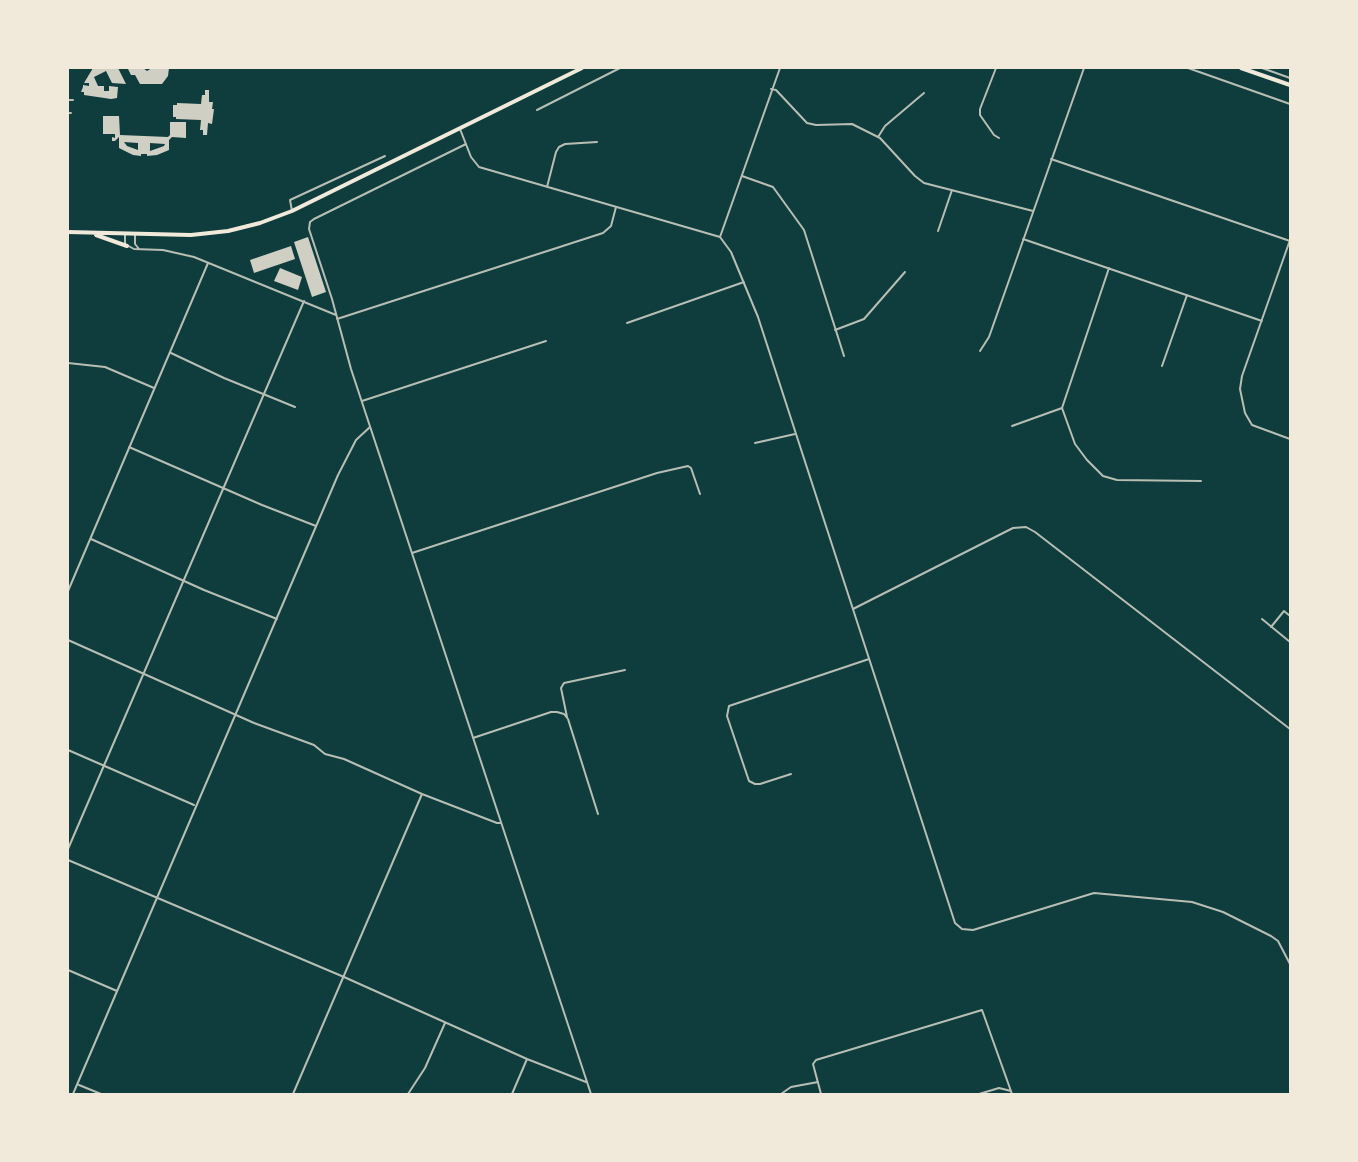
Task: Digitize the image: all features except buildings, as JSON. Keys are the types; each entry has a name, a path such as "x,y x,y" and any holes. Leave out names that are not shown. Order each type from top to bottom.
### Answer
{"highway":[{"path":"68,232 191,235 228,231 260,223 292,211 582,68"},
{"path":"1241,68 1290,85"},
{"path":"94,233 127,246"}],"street":[{"path":"537,110 620,68"},
{"path":"720,237 780,68"},
{"path":"996,68 980,109 980,115 994,135 999,138"},
{"path":"980,351 989,337 1084,68"},
{"path":"1188,68 1290,104"},
{"path":"1262,68 1290,78"},
{"path":"771,89 776,90 807,123 852,124 878,137 919,180 1033,211"},
{"path":"878,137 885,126 924,93"},
{"path":"68,100 73,100"},
{"path":"460,129 471,156 479,167 720,237 728,247 761,326 952,918 958,927 973,930 1087,894 1104,893 1192,902 1217,909 1271,936 1278,941 1290,964"},
{"path":"547,187 555,152 559,147 565,144 597,142"},
{"path":"466,144 314,219 310,222 309,229 370,426 591,1095"},
{"path":"292,211 290,200 385,156"},
{"path":"1051,159 1290,240 1242,376 1241,393 1248,420 1257,428 1290,439"},
{"path":"742,176 773,187 804,230 844,356"},
{"path":"938,231 952,190"},
{"path":"337,319 603,233 611,226 616,207"},
{"path":"125,235 127,246 142,250 170,252 208,263 336,315"},
{"path":"135,235 135,244 142,250"},
{"path":"1023,239 1262,321"},
{"path":"68,591 208,263"},
{"path":"1109,268 1062,408 1075,444 1103,476 1117,480 1201,481"},
{"path":"836,330 864,319 904,272"},
{"path":"627,322 744,282"},
{"path":"1162,366 1187,295"},
{"path":"68,849 304,301"},
{"path":"362,401 546,341"},
{"path":"171,353 295,407"},
{"path":"68,363 105,367 154,388"},
{"path":"1012,426 1062,408"},
{"path":"74,1095 316,526 351,447 370,426"},
{"path":"755,443 795,434"},
{"path":"129,447 316,526"},
{"path":"412,553 657,473 687,466 691,468 700,494"},
{"path":"853,609 1013,528 1026,528 1035,532 1290,729"},
{"path":"90,539 277,620"},
{"path":"1271,627 1284,611 1290,616"},
{"path":"1262,619 1290,642"},
{"path":"68,640 254,723 314,745 325,754 344,759 422,794 501,823"},
{"path":"791,774 760,784 748,781 728,716 729,706 869,658"},
{"path":"598,814 568,719 561,688 564,683 625,670"},
{"path":"473,738 554,712 560,712 568,719"},
{"path":"68,750 195,806"},
{"path":"292,1095 422,794"},
{"path":"68,860 344,977 527,1059 587,1082"},
{"path":"68,970 117,991"},
{"path":"821,1095 813,1064 816,1060 982,1010 1011,1093"},
{"path":"408,1095 424,1068 445,1022"},
{"path":"512,1095 527,1059"},
{"path":"781,1095 790,1087 818,1082"},
{"path":"78,1085 101,1095"},
{"path":"979,1095 999,1088 1011,1093"}]}
